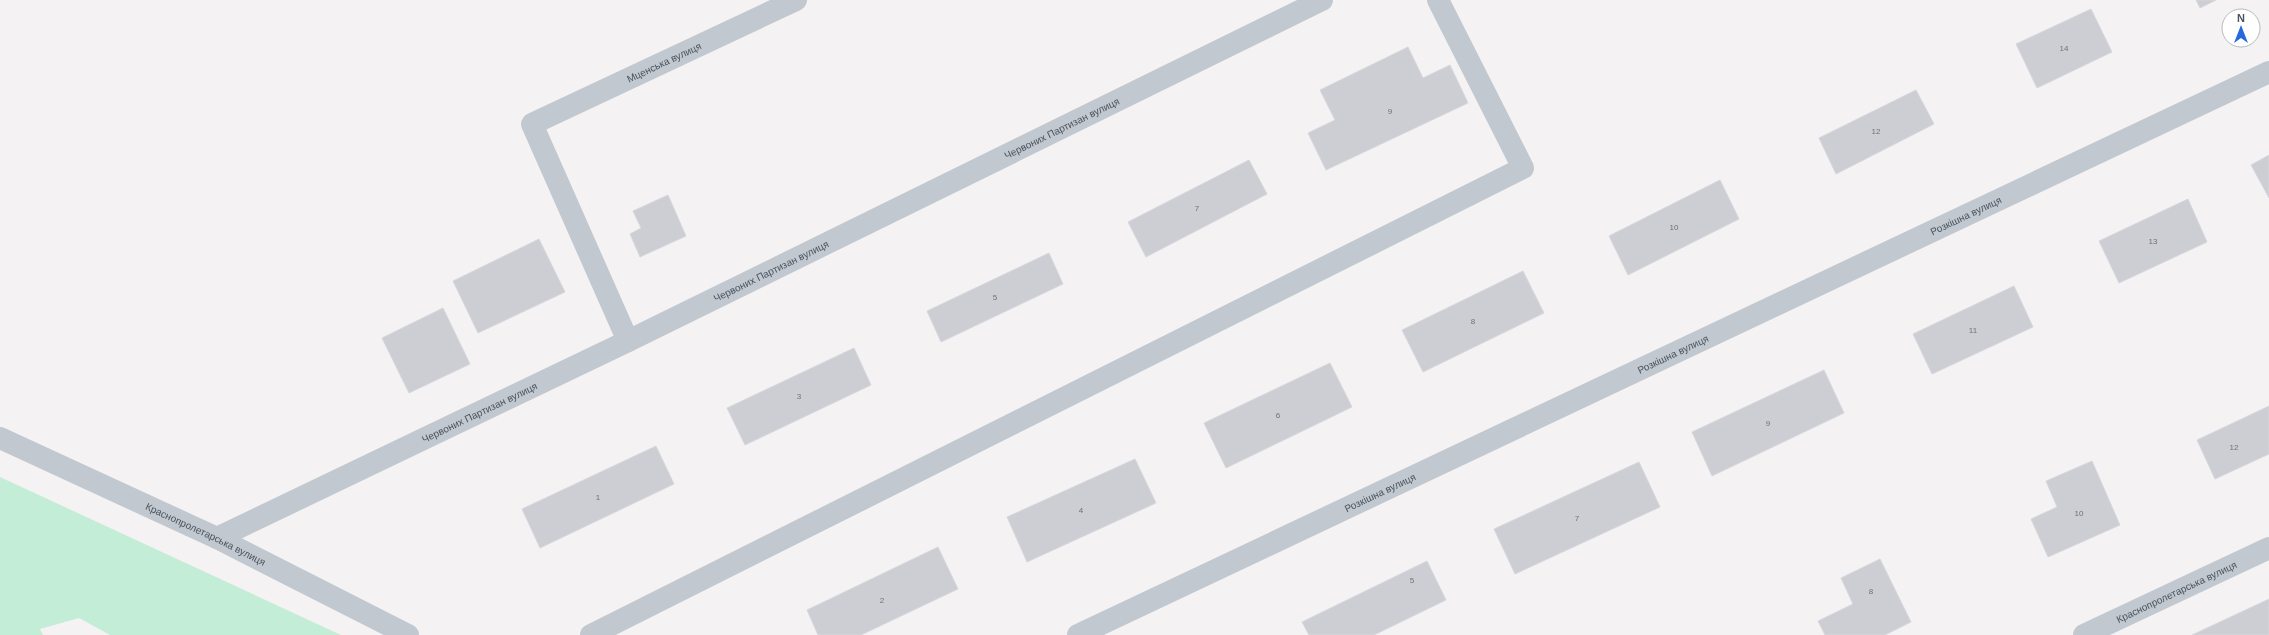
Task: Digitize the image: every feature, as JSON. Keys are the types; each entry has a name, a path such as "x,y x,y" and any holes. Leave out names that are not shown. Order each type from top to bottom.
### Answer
{"street":[{"name":"Мценська вулиця","path":"628,341 532,124 796,0"},
{"name":"Червоних Партизан вулиця","path":"217,538 628,341 1322,0"},
{"path":"591,635 1523,168 1438,0"},
{"name":"Розкішна вулиця","path":"1078,635 2269,72"},
{"name":"Краснопролетарська вулиця","path":"0,438 217,538 408,635"},
{"name":"Краснопролетарська вулиця","path":"2084,635 2269,548"}],"green space":[{"path":"0,477 341,635 110,635 79,618 40,629 43,635 0,635"}],"building":[{"path":"2196,0 2216,0 2200,8"},
{"path":"2091,9 2112,52 2037,88 2016,44"},
{"path":"1408,47 1423,78 1450,65 1468,103 1326,170 1308,133 1335,120 1320,90"},
{"path":"1916,90 1934,124 1836,174 1819,138"},
{"path":"2269,155 2269,198 2251,165"},
{"path":"1249,160 1267,194 1146,257 1128,222"},
{"path":"1720,180 1739,219 1628,275 1609,236"},
{"path":"668,195 686,236 640,257 630,234 641,228 633,211"},
{"path":"2188,199 2207,242 2119,283 2099,241"},
{"path":"539,239 565,292 478,333 453,281"},
{"path":"1049,253 1063,284 941,342 927,311"},
{"path":"1523,271 1544,313 1423,372 1402,330"},
{"path":"2014,286 2033,327 1932,374 1913,334"},
{"path":"443,308 470,364 409,393 382,338"},
{"path":"854,348 871,385 745,445 727,408"},
{"path":"1330,363 1352,407 1226,468 1204,423"},
{"path":"1824,370 1844,413 1712,476 1692,432"},
{"path":"2269,406 2269,454 2215,479 2197,440"},
{"path":"656,446 674,484 540,548 522,509"},
{"path":"1135,459 1156,503 1027,562 1007,517"},
{"path":"2092,461 2120,525 2048,557 2031,519 2057,507 2046,481"},
{"path":"1639,462 1660,507 1515,574 1494,529"},
{"path":"938,547 958,589 861,635 818,635 807,610"},
{"path":"1880,559 1911,622 1885,635 1825,635 1818,621 1853,604 1841,578"},
{"path":"1427,561 1446,600 1374,635 1309,635 1302,622"},
{"path":"2269,599 2269,635 2192,635"}]}
